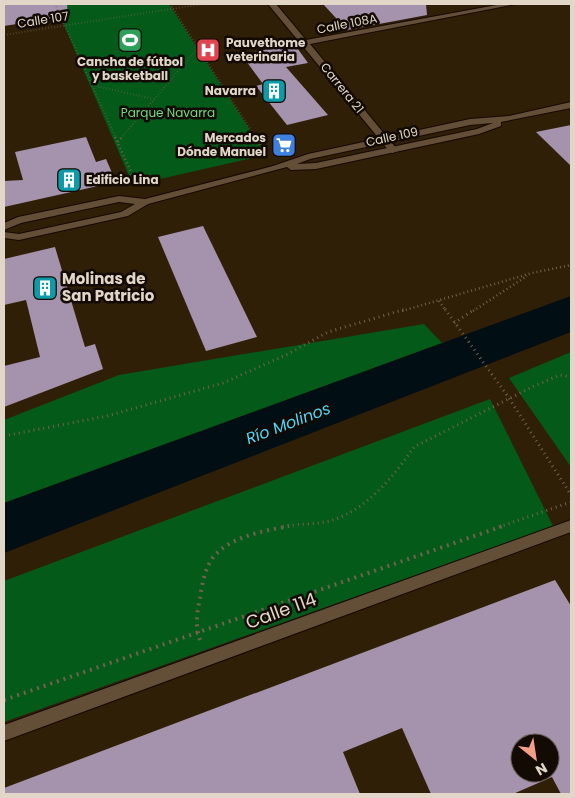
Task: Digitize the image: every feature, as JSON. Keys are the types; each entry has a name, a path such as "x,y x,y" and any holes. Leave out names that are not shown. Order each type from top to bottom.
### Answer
{"street":[{"name":"Carrera 21","path":"272,4 393,150"},
{"path":"469,4 477,10"},
{"name":"Calle 108A","path":"305,43 512,4"},
{"name":"Calle 109","path":"4,235 19,237 124,214 145,202 276,168 308,157 470,122 510,119 571,106"},
{"name":"Calle 109","path":"276,168 316,166 393,150 480,131 510,119"},
{"name":"Calle 109","path":"4,227 18,220 119,199 145,202"},
{"name":"Calle 114","path":"4,733 570,529"}],"path":[{"path":"55,4 145,202"},
{"path":"170,4 276,168"},
{"name":"Calle 107","path":"4,35 203,4"},
{"path":"118,142 198,48"},
{"path":"92,85 153,99"},
{"path":"4,436 108,416 223,383 286,355 328,332 532,273 571,264"},
{"path":"455,325 532,273"},
{"path":"439,301 505,392 571,495"},
{"path":"208,659 197,633 199,602 204,578 214,556 235,540 286,526 332,520 362,506 402,465 414,447 509,398 560,375 571,377"},
{"path":"4,700 571,502"}],"green space":[{"name":"Parque Navarra","path":"55,4 169,4 266,155 133,185"},
{"path":"424,324 442,343 4,503 4,420 119,375"},
{"path":"571,352 571,467 509,378"},
{"path":"490,399 553,526 4,722 4,581"}],"water":[{"name":"Río Molinos","path":"571,296 571,332 4,553 4,503"}],"building":[{"path":"4,4 67,4 68,16 4,26"},
{"path":"323,4 426,4 427,15 347,30"},
{"path":"295,45 308,63 286,67 328,115 287,125 256,86 263,84 241,54"},
{"path":"571,125 571,166 536,132"},
{"path":"86,137 96,162 106,159 116,182 4,207 4,181 23,180 15,152"},
{"path":"203,226 257,337 206,351 158,237"},
{"path":"55,247 85,347 95,344 103,369 4,407 4,366 40,357 26,300 4,305 4,259"},
{"path":"555,580 571,606 571,794 561,794 555,783 560,783 560,733 510,733 510,783 538,783 513,794 431,794 402,728 343,752 360,794 4,794 4,788"}],"place":[{"name":"Cancha de fútbol y basketball","path":"130,40"},
{"name":"Pauvethome veterinaria","path":"208,50"},
{"name":"Navarra","path":"274,91"},
{"name":"Mercados Dónde Manuel","path":"284,145"},
{"name":"Edificio Lina","path":"69,180"},
{"name":"Molinas de San Patricio","path":"45,288"}]}
